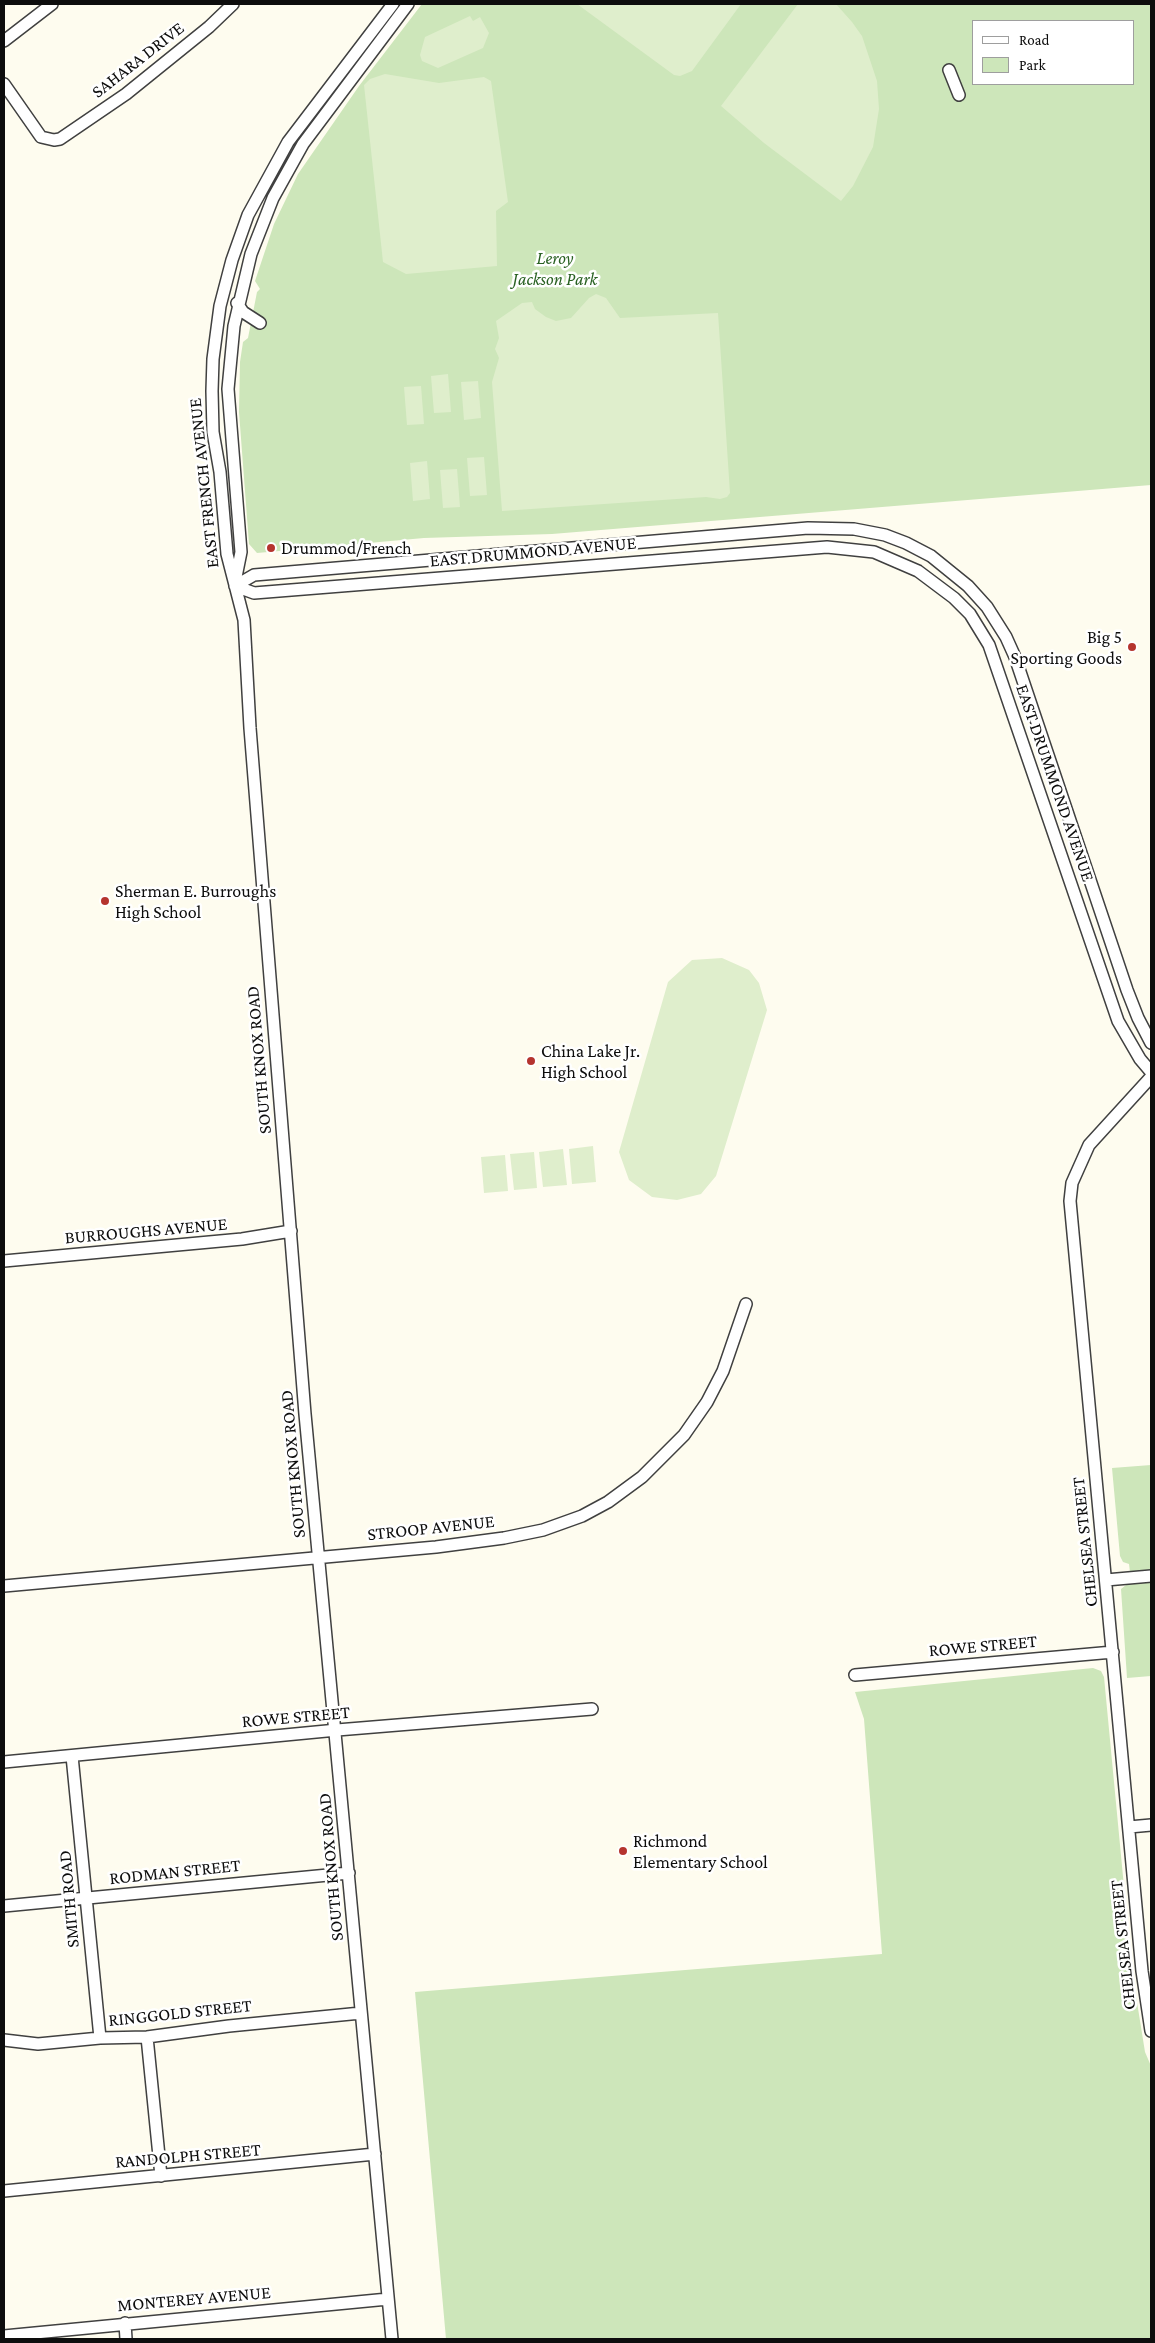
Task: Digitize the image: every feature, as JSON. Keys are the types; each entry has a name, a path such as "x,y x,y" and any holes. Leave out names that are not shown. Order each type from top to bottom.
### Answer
{"street":[{"path":"4,41 52,4"},
{"name":"SAHARA DRIVE","path":"4,84 41,137 46,140 60,139 126,94 209,27 233,4"},
{"name":"EAST FRENCH AVENUE","path":"235,586 226,554 220,472 213,432 213,359 220,306 232,260 248,215 288,142 393,4"},
{"name":"EAST FRENCH AVENUE","path":"235,586 241,552 228,389 234,326 251,254 265,217 303,144 408,4"},
{"path":"949,70 959,95"},
{"path":"260,323 243,312 238,305 234,290 269,174"},
{"name":"EAST DRUMMOND AVENUE","path":"235,586 254,575 808,528 854,529 885,535 906,543 930,556 968,586 987,607 1006,637 1015,657 1127,990 1138,1018 1151,1042"},
{"name":"EAST DRUMMOND AVENUE","path":"235,586 254,593 827,547 874,552 918,570 954,598 970,614 989,645 1118,1021 1140,1059 1151,1072"},
{"name":"SOUTH KNOX ROAD","path":"235,586 244,620 249,718 291,1231 319,1556 392,2339"},
{"name":"CHELSEA STREET","path":"1151,1077 1089,1145 1072,1183 1070,1201 1142,1972 1151,2030"},
{"name":"BURROUGHS AVENUE","path":"4,1261 242,1239 291,1231"},
{"name":"STROOP AVENUE","path":"4,1586 319,1556 436,1547 504,1538 543,1530 582,1516 608,1502 642,1477 684,1435 701,1410 723,1371 746,1304"},
{"path":"1106,1580 1151,1576"},
{"name":"ROWE STREET","path":"855,1675 1113,1652"},
{"name":"ROWE STREET","path":"4,1762 336,1730 592,1709"},
{"name":"SMITH ROAD","path":"72,1756 100,2038"},
{"path":"1129,1827 1151,1825"},
{"name":"RODMAN STREET","path":"4,1906 349,1873"},
{"name":"RINGGOLD STREET","path":"4,2040 38,2044 100,2038 147,2037 229,2026 361,2013"},
{"path":"147,2037 160,2176"},
{"name":"RANDOLPH STREET","path":"4,2191 375,2154"},
{"name":"MONTEREY AVENUE","path":"4,2336 124,2323 388,2300"},
{"path":"124,2323 126,2339"}],"green space":[{"name":"Leroy Jackson Park","path":"422,4 1151,4 1151,485 552,534 424,538 257,553 249,544 239,412 240,362 243,342 248,338 257,292 260,289 255,281 274,224 298,174 359,86"},
{"path":"577,4 741,4 692,71 680,76 674,75"},
{"path":"798,4 836,4 862,36 877,81 879,109 873,147 853,186 841,201 764,143 721,106"},
{"path":"470,16 473,21 480,17 489,33 483,48 438,68 422,61 420,55 425,37"},
{"path":"385,74 439,83 484,77 491,81 508,202 496,211 497,266 406,274 383,262 364,85 370,79"},
{"path":"596,294 606,298 620,318 718,313 730,493 727,497 720,499 706,497 502,511 492,382 499,358 495,349 499,338 496,321 522,303 532,302 535,309 546,317 556,321 571,318 589,298"},
{"path":"448,374 451,412 434,413 431,376"},
{"path":"478,381 481,418 464,420 461,382"},
{"path":"421,386 424,424 407,425 404,387"},
{"path":"484,457 487,495 470,496 467,458"},
{"path":"427,461 430,499 413,501 410,463"},
{"path":"457,469 460,507 443,508 440,470"},
{"path":"722,958 749,970 759,983 767,1010 716,1176 701,1194 677,1200 652,1197 629,1180 619,1152 668,982 692,960"},
{"path":"593,1146 596,1182 572,1184 569,1149"},
{"path":"563,1149 567,1185 543,1187 539,1152"},
{"path":"534,1152 537,1188 514,1190 510,1154"},
{"path":"505,1155 508,1191 484,1193 481,1157"},
{"path":"1151,1465 1151,1570 1130,1572 1129,1564 1123,1562 1120,1556 1112,1468"},
{"path":"1151,1580 1151,1676 1127,1678 1121,1589 1130,1582"},
{"path":"1093,1668 1101,1671 1104,1677 1132,1971 1145,2052 1151,2066 1151,2339 446,2339 415,1992 882,1954 864,1719 855,1692"}],"place":[{"name":"Drummod/French","path":"271,548"},
{"name":"Big 5 Sporting Goods","path":"1132,647"},
{"name":"Sherman E. Burroughs High School","path":"105,901"},
{"name":"China Lake Jr. High School","path":"531,1061"},
{"name":"Richmond Elementary School","path":"623,1851"}]}
